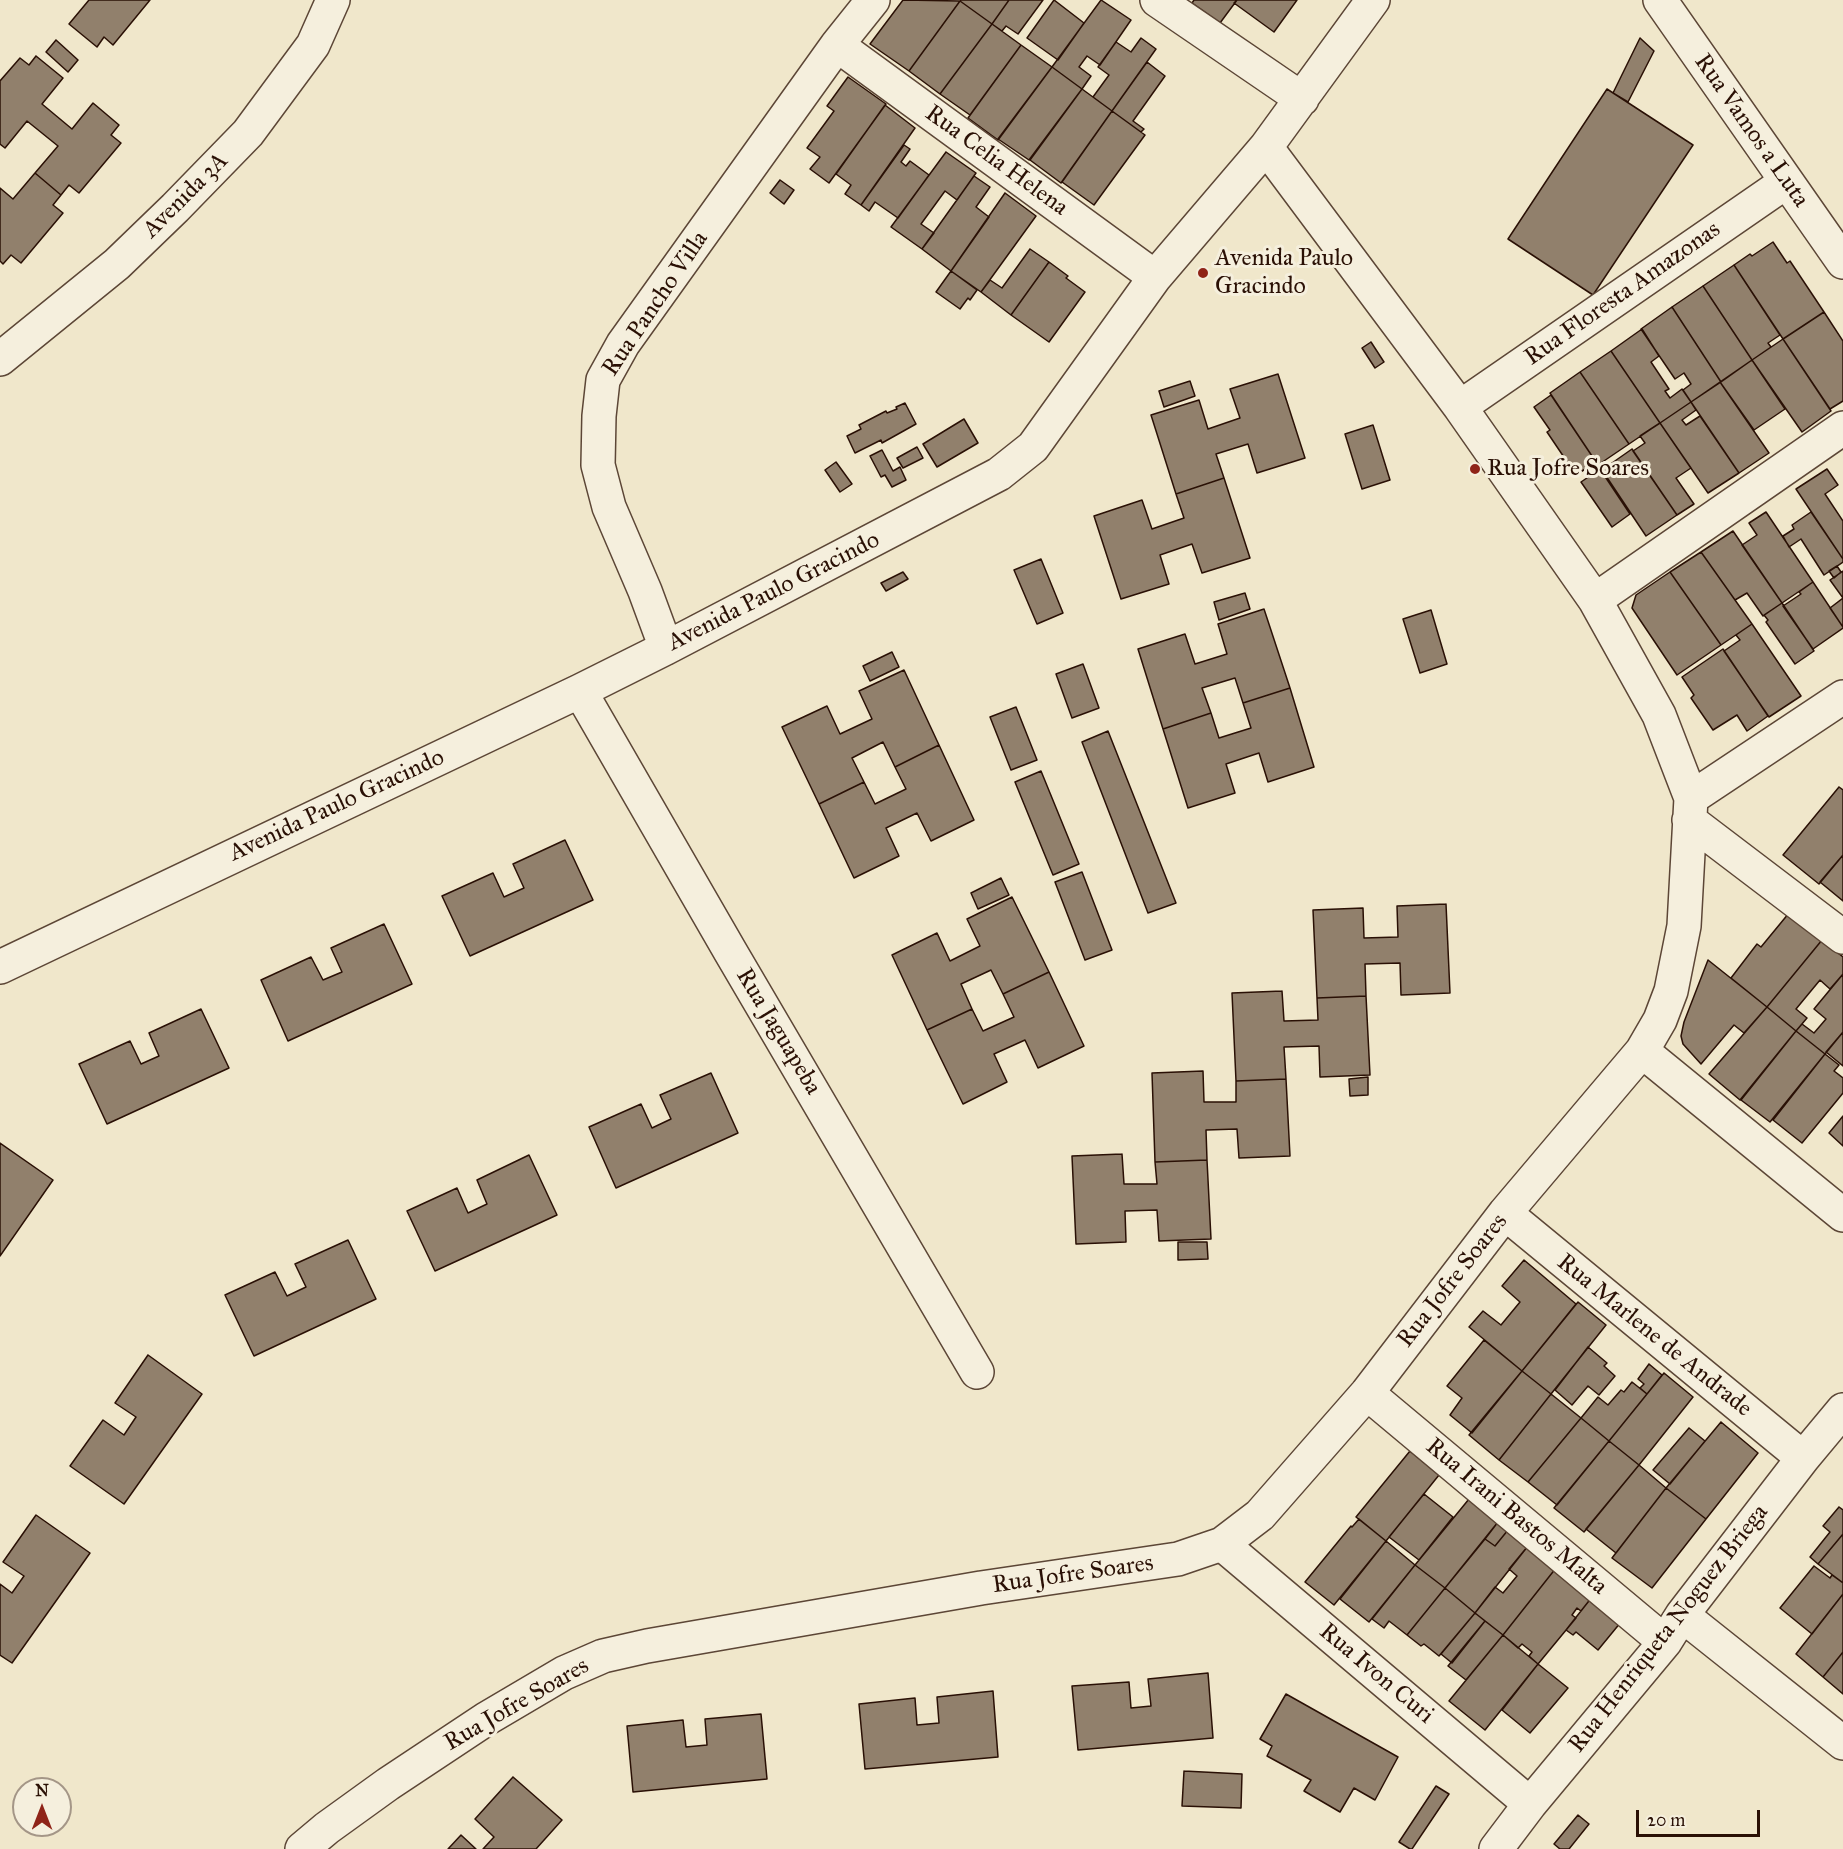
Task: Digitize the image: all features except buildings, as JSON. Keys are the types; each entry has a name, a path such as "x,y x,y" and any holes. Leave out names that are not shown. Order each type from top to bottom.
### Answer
{"street":[{"name":"Avenida 3A","path":"0,359 117,264 248,134 313,45 333,0"},
{"name":"Rua Pancho Villa","path":"666,648 645,591 609,507 598,465 599,416 603,380 623,344 837,45 873,0"},
{"path":"1157,0 1302,99"},
{"name":"Avenida Paulo Gracindo","path":"0,967 580,691 999,474 1033,447 1155,277 1266,147 1373,0"},
{"name":"Rua Vamos a Luta","path":"1660,0 1843,262"},
{"name":"Rua Celia Helena","path":"837,45 1155,277"},
{"name":"Rua Jofre Soares","path":"302,1849 388,1784 486,1719 564,1673 603,1656 658,1644 981,1588 1178,1560 1222,1544 1260,1515 1367,1393 1505,1213 1642,1051 1660,1020 1671,991 1684,927 1690,809 1659,716 1595,600 1460,406 1266,147"},
{"name":"Rua Floresta Amazonas","path":"1460,406 1786,182"},
{"path":"1595,600 1843,428"},
{"name":"Rua Jaguapeba","path":"580,691 978,1372"},
{"path":"1843,697 1690,809 1843,937"},
{"path":"1642,1051 1843,1215"},
{"name":"Rua Marlene de Andrade","path":"1505,1213 1803,1458"},
{"name":"Rua Irani Bastos Malta","path":"1367,1393 1673,1628 1843,1743"},
{"name":"Rua Henriqueta Noguez Briega","path":"1496,1849 1673,1628 1803,1458 1837,1429"},
{"name":"Rua Ivon Curi","path":"1222,1544 1530,1804"}],"place":[{"name":"Avenida Paulo Gracindo","path":"1203,273"},
{"name":"Rua Jofre Soares","path":"1475,469"}]}
